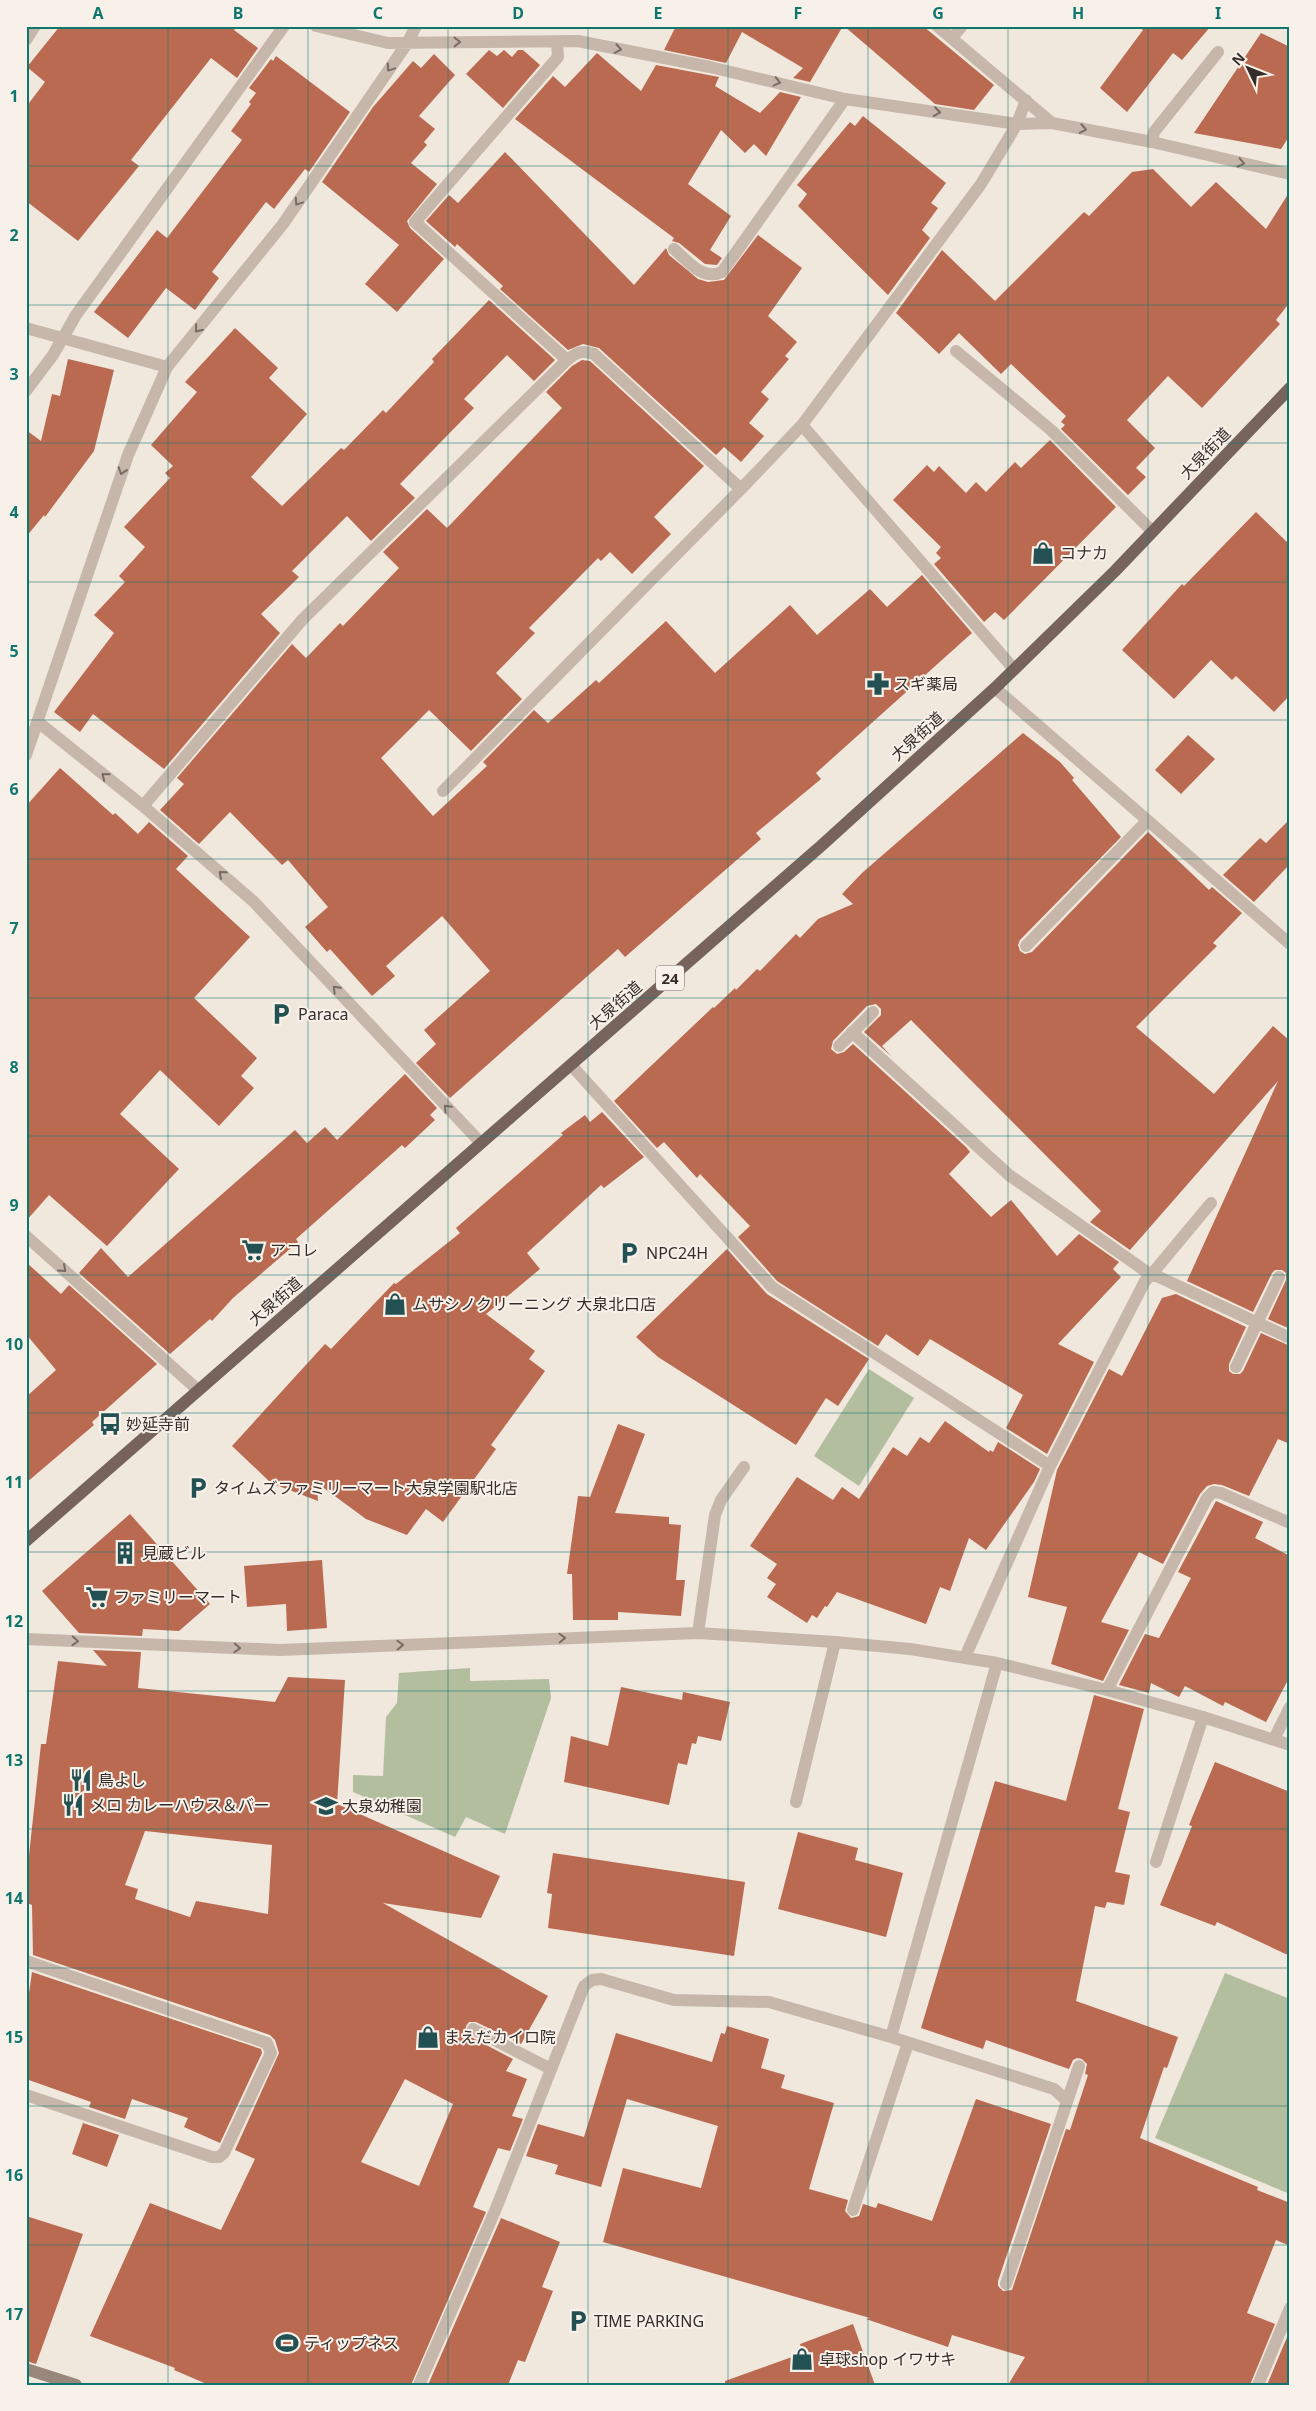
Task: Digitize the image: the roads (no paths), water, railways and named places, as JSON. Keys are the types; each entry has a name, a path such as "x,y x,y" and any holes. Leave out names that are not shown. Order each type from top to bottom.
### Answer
{"main road":[{"name":"大泉街道","path":"26,1541 821,846 995,688 1152,531 1290,388"}],"street":[{"path":"26,40 35,26"},
{"path":"26,391 53,355 76,315 284,26"},
{"path":"316,26 388,44 408,42 578,41 700,65 845,98 1017,124 1052,123 1152,142 1290,174"},
{"path":"26,755 128,455 167,367 283,224 408,42 416,26"},
{"path":"937,26 1052,123"},
{"path":"952,38 962,26"},
{"path":"557,42 558,57 415,222 567,360"},
{"path":"1152,142 1154,132 1218,52"},
{"path":"674,249 703,273 713,276 722,272 845,98"},
{"path":"442,791 742,489 802,425 981,184 1017,124 1026,100"},
{"path":"26,328 167,367"},
{"path":"143,806 302,620 576,353 584,350 594,354 742,489"},
{"path":"956,351 1051,430 1152,531"},
{"path":"802,425 1014,669"},
{"path":"995,688 1290,944"},
{"path":"38,722 143,806 254,902 480,1143"},
{"path":"1026,946 1147,820"},
{"path":"839,1046 873,1012"},
{"path":"852,1032 1009,1175 1151,1275 1160,1276 1290,1338"},
{"path":"571,1065 772,1287 1050,1466"},
{"path":"965,1656 1050,1466 1145,1282 1210,1204"},
{"path":"26,1236 198,1390"},
{"path":"1236,1367 1279,1277"},
{"path":"698,1633 715,1515 722,1500 744,1468"},
{"path":"1107,1690 1207,1498 1213,1492 1222,1493 1290,1523"},
{"path":"26,1639 280,1650 698,1633 836,1642 965,1656 997,1663 1107,1690 1203,1717 1290,1745"},
{"path":"796,1802 836,1642"},
{"path":"891,2037 997,1663"},
{"path":"1274,1739 1290,1707"},
{"path":"1156,1862 1203,1717"},
{"path":"26,1961 267,2043 272,2053 224,2153 219,2157 212,2157 26,2094"},
{"path":"419,2385 495,2211 584,1986 592,1980 601,1979 674,2000 769,2002 908,2042 1054,2090 1066,2100"},
{"path":"473,2029 551,2069"},
{"path":"853,2210 908,2042"},
{"path":"1006,2284 1066,2100 1079,2066"},
{"path":"1258,2385 1290,2308"},
{"path":"26,2369 76,2385"}],"place":[{"name":"コナカ","path":"1043,553"},
{"name":"スギ薬局","path":"878,684"},
{"name":"Paraca","path":"281,1014"},
{"name":"アコレ","path":"253,1250"},
{"name":"NPC24H","path":"629,1253"},
{"name":"ムサシノクリーニング 大泉北口店","path":"395,1304"},
{"name":"妙延寺前","path":"110,1424"},
{"name":"タイムズファミリーマート大泉学園駅北店","path":"198,1488"},
{"name":"見蔵ビル","path":"125,1553"},
{"name":"ファミリーマート","path":"97,1597"},
{"name":"鳥よし","path":"81,1780"},
{"name":"メロ カレーハウス＆バー","path":"73,1805"},
{"name":"大泉幼稚園","path":"326,1806"},
{"name":"まえだカイロ院","path":"428,2037"},
{"name":"TIME PARKING","path":"578,2321"},
{"name":"ティップネス","path":"287,2343"},
{"name":"卓球shop イワサキ","path":"802,2359"}]}
